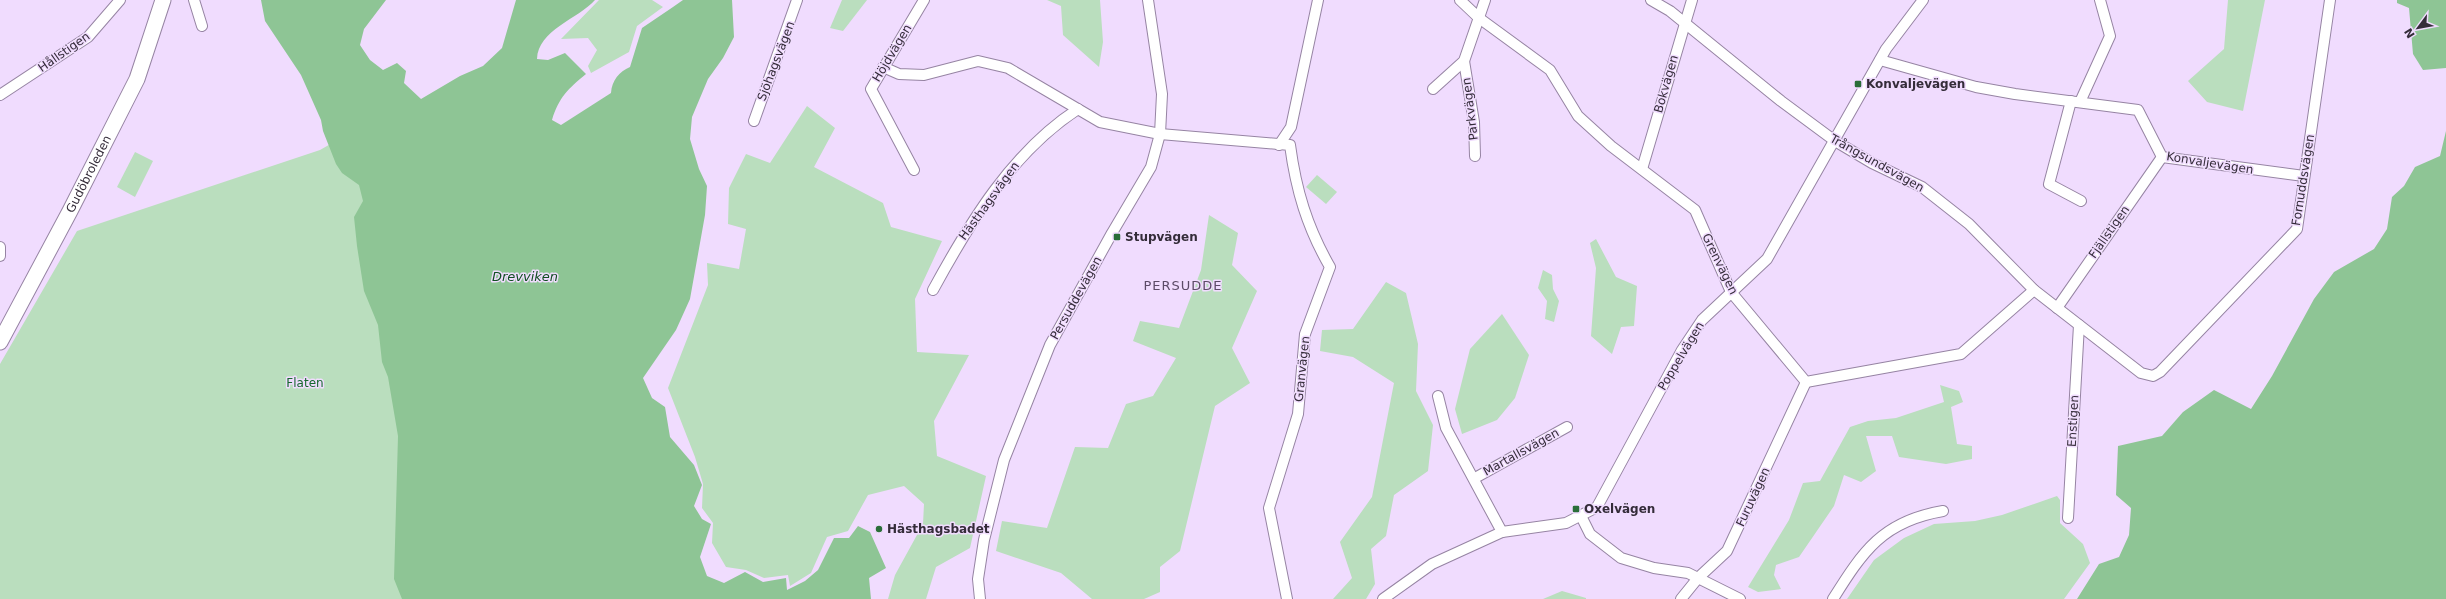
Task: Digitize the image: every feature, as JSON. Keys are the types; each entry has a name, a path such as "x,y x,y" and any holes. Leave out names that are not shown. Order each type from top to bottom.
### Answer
{"main road":[{"name":"Gudöbroleden","path":"0,321 95,149 130,75 156,0"},
{"name":"Gudöbroleden","path":"0,342 90,172 137,79 163,0"}],"street":[{"name":"Hållstigen","path":"0,95 88,37 120,0"},
{"path":"194,0 202,26"},
{"name":"Sjöhagsvägen","path":"754,121 797,0"},
{"name":"Höjdvägen","path":"914,170 871,89 924,0"},
{"name":"Persuddevägen","path":"980,599 978,580 984,540 1004,460 1050,345 1151,167 1160,134 1162,94 1148,0"},
{"path":"883,67 899,74 924,75 978,61 1008,68 1100,122 1160,134 1279,145 1290,127 1318,0"},
{"name":"Grenvägen","path":"1460,0 1479,18 1550,70 1578,116 1611,146 1642,168 1695,210 1731,292 1806,382"},
{"name":"Parkvägen","path":"1475,156 1474,122 1464,62 1485,0"},
{"name":"Trångsundsvägen","path":"1651,0 1684,22 1781,102 1835,141 1872,163 1922,187 1969,224 2034,290 2141,373 2153,376"},
{"name":"Bokvägen","path":"1642,168 1684,22 1692,0"},
{"name":"Poppelvägen","path":"1383,599 1432,564 1502,532 1566,523 1597,507 1682,350 1702,320 1767,259 1886,49 1923,0"},
{"path":"2081,201 2049,184 2076,102 2110,36 2100,0"},
{"name":"Fornuddsvägen","path":"2153,376 2160,372 2297,229 2330,0"},
{"name":"Konvaljevägen","path":"1880,60 1976,87 2138,110 2162,157 2304,176"},
{"name":"Parkvägen","path":"1433,89 1464,62"},
{"name":"Hästhagsvägen","path":"932,290 958,244 1013,165 1059,121 1078,109"},
{"name":"Granvägen","path":"1279,145 1290,145 1294,181 1312,236 1330,267 1305,334 1298,414 1269,508 1287,599"},
{"name":"Fjällstigen","path":"2057,308 2162,157"},
{"path":"0,247 0,256"},
{"path":"1806,382 1961,354 2034,290"},
{"name":"Enstigen","path":"2068,518 2079,325"},
{"name":"Furuvägen","path":"1680,599 1698,578 1727,551 1806,382"},
{"name":"Martallsvägen","path":"1438,396 1446,428 1502,532"},
{"name":"Martallsvägen","path":"1474,478 1567,427"},
{"path":"1833,599 1855,564 1879,536 1920,514 1943,511"},
{"path":"1581,516 1590,534 1621,558 1654,568 1688,573 1740,599"}],"green space":[{"path":"599,0 652,0 663,7 637,26 629,52 591,73 588,66 597,50 588,38 561,39"},
{"path":"842,0 867,0 843,31 830,28"},
{"path":"1047,0 1100,0 1103,42 1099,67 1063,35 1061,6"},
{"path":"2228,0 2265,0 2243,111 2207,102 2188,81 2224,49"},
{"path":"807,106 835,128 814,167 883,203 891,227 942,241 915,299 917,352 969,355 934,421 937,456 986,476 970,548 936,567 926,599 888,599 895,575 923,524 924,504 904,486 868,495 848,531 827,537 811,573 790,586 788,575 764,578 746,570 726,567 712,543 713,523 702,508 703,484 695,457 668,388 708,285 707,263 739,269 746,229 728,224 729,188 746,154 770,163"},
{"name":"Flaten","path":"376,118 559,599 0,599 0,364 77,231 320,150"},
{"path":"135,152 153,161 135,197 117,187"},
{"path":"1317,175 1337,192 1326,204 1306,187"},
{"path":"1209,215 1238,233 1232,265 1257,291 1232,348 1250,383 1215,406 1180,551 1160,567 1160,592 1144,599 1092,599 1061,573 996,551 1002,521 1047,528 1075,447 1108,448 1126,404 1153,396 1176,358 1133,341 1140,321 1179,328 1201,270"},
{"path":"1596,239 1616,277 1637,286 1634,326 1621,327 1612,354 1591,336 1596,268 1590,243"},
{"path":"1543,270 1552,275 1553,289 1559,301 1554,322 1545,319 1547,301 1538,288"},
{"path":"1386,282 1406,293 1418,344 1416,391 1433,425 1428,471 1394,495 1386,536 1371,549 1375,584 1366,599 1333,599 1352,578 1340,542 1372,497 1394,383 1353,357 1320,351 1322,330 1353,329"},
{"path":"1502,314 1529,355 1515,398 1497,420 1462,434 1455,409 1470,349"},
{"path":"1940,385 1959,391 1963,402 1951,407 1957,444 1972,446 1972,459 1946,464 1899,457 1892,436 1866,436 1876,471 1861,482 1844,475 1834,506 1799,557 1776,565 1774,575 1781,589 1758,592 1748,587 1789,520 1803,483 1820,481 1850,427 1868,421 1896,418 1944,402"},
{"path":"2057,496 2060,500 2060,523 2083,544 2090,563 2064,599 1847,599 1874,560 1904,538 1934,524 1975,521 2002,515"},
{"path":"1562,591 1586,598 1586,599 1543,599"}],"water":[{"name":"Drevviken","path":"261,0 386,0 364,29 360,45 370,60 383,70 397,63 406,71 404,83 421,99 460,76 483,66 502,48 516,0 595,0 588,7 551,33 544,40 539,49 537,59 548,60 565,53 586,74 569,89 558,105 552,120 561,125 611,93 613,84 617,77 630,67 642,28 683,0 732,0 734,37 723,58 708,79 692,117 690,139 699,169 707,186 705,215 690,299 676,330 643,378 652,398 665,407 670,437 694,465 702,485 694,506 702,519 711,524 700,557 707,576 724,583 745,572 763,582 786,578 787,590 805,581 818,570 834,538 849,538 858,526 870,532 886,568 869,578 871,599 402,599 394,579 398,436 388,377 382,362 378,325 364,291 357,246 354,217 363,201 359,185 342,173 336,164 323,131 321,120 301,75 265,21"},
{"path":"2397,0 2446,0 2446,68 2423,70 2413,54 2409,8 2397,3"},
{"path":"2446,131 2446,599 2077,599 2099,564 2119,557 2129,535 2131,508 2116,495 2118,446 2162,436 2183,412 2214,390 2251,409 2272,376 2314,299 2334,272 2374,249 2387,229 2392,197 2404,186 2415,167 2440,156"}],"place":[{"name":"Konvaljevägen","path":"1858,84"},
{"name":"Stupvägen","path":"1117,237"},
{"name":"Oxelvägen","path":"1576,509"},
{"name":"Hästhagsbadet","path":"879,529"}],"district":[{"name":"PERSUDDE","path":"1183,285"}]}
